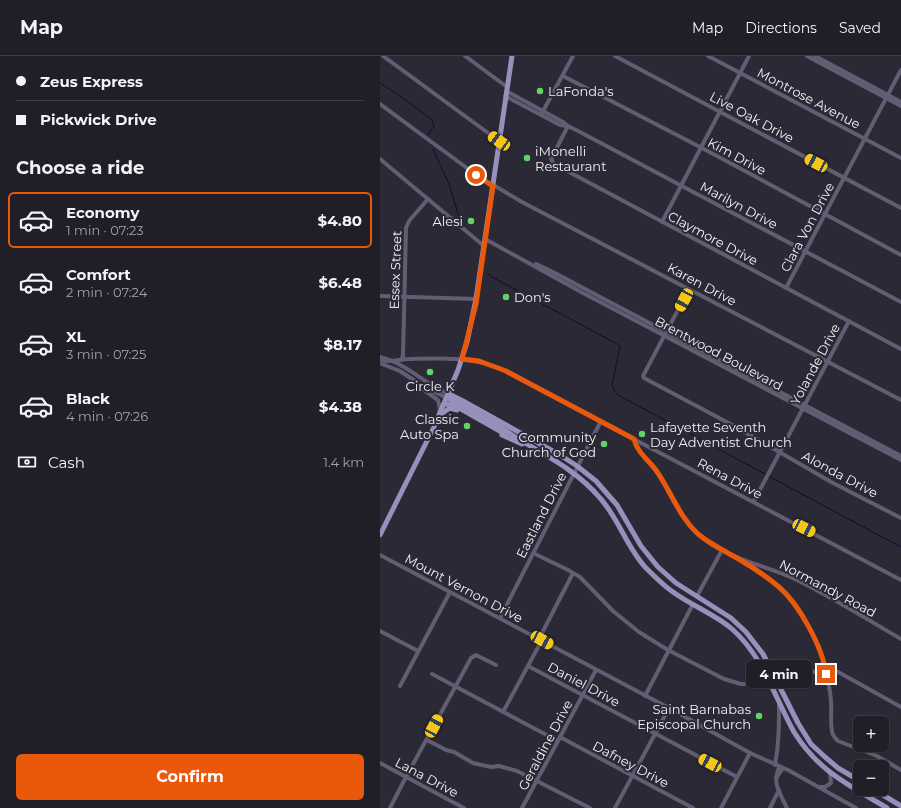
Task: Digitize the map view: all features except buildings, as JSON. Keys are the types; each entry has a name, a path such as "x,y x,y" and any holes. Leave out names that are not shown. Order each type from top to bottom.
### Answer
{"main road":[{"path":"380,535 439,416 462,359 476,299 512,56"},
{"path":"448,396 488,419 574,473 593,489 607,506 619,524 634,552 646,568 665,586 715,617 735,632 754,655 800,742 817,762 830,774 887,808"},
{"path":"448,396 549,449 577,466 602,488 617,505 641,546 658,567 676,583 717,608 740,625 759,648 798,723 812,744 838,768 853,777"},
{"path":"444,404 452,404 504,434 523,438 540,447 549,449"},
{"path":"439,416 447,409 454,408 498,433 518,443 531,447"},
{"path":"885,796 901,806"}],"street":[{"path":"383,56 499,141"},
{"name":"Marilyn Drive","path":"465,56 506,91 560,125 568,126 901,302"},
{"path":"542,113 573,56"},
{"name":"Live Oak Drive","path":"615,56 901,208"},
{"name":"Montrose Avenue","path":"708,56 901,158"},
{"path":"662,222 749,56"},
{"path":"807,56 901,102"},
{"path":"815,56 824,63"},
{"name":"Clara Von Drive","path":"786,288 901,70"},
{"name":"Kim Drive","path":"563,76 702,148 901,256"},
{"path":"887,96 901,106"},
{"name":"Karen Drive","path":"380,104 488,184 901,400"},
{"name":"Claymore Drive","path":"568,126 551,159 553,164 901,349"},
{"path":"380,159 484,246"},
{"name":"Essex Street","path":"401,360 403,356 406,228 409,221 428,199"},
{"name":"Brentwood Boulevard","path":"485,238 528,261 541,270 901,456"},
{"path":"665,334 689,289"},
{"path":"380,296 476,299"},
{"name":"Yolande Drive","path":"754,502 849,321"},
{"name":"Alonda Drive","path":"665,334 643,378 780,453 833,484 901,518"},
{"path":"380,362 386,362 398,357 402,350"},
{"path":"380,357 391,360 410,370 448,396"},
{"name":"Rena Drive","path":"391,360 462,359 479,361 499,368 901,580"},
{"path":"380,362 400,371 438,400 440,409 439,416"},
{"path":"416,382 448,396"},
{"name":"Brentwood Boulevard","path":"804,407 901,460"},
{"name":"Eastland Drive","path":"500,618 601,421"},
{"name":"Normandy Road","path":"634,439 638,449 658,474 687,523 706,540 735,557 775,570 797,580 901,638"},
{"path":"697,596 722,550"},
{"path":"533,553 580,577 613,611 629,624 668,650 731,682 750,684 770,683 825,668 834,669 901,707"},
{"name":"Mount Vernon Drive","path":"380,555 856,808"},
{"path":"735,557 768,579 787,595 811,632 825,668 831,696 832,732 834,738 838,741 877,756 901,770"},
{"path":"503,712 528,666 573,573"},
{"path":"400,686 450,592"},
{"path":"645,696 693,604"},
{"path":"380,631 418,651"},
{"path":"390,808 472,657 476,656 496,665"},
{"name":"Daniel Drive","path":"528,666 737,777"},
{"name":"Geraldine Drive","path":"522,808 596,670"},
{"name":"Dafney Drive","path":"432,674 503,712 633,776 693,808"},
{"path":"779,704 779,766 776,774 776,784 787,808"},
{"path":"615,808 669,708"},
{"path":"427,740 446,750 454,752 473,763 491,767 500,766 517,771 590,808"},
{"path":"721,808 750,753"},
{"name":"Lana Drive","path":"380,763 464,808"},
{"path":"819,788 829,786 832,780 830,774"},
{"path":"770,808 779,790"}],"waterway":[{"path":"380,83 432,120 434,126 428,135"},
{"path":"433,149 449,184 461,223"},
{"path":"487,272 492,277 619,345 620,347 612,385 618,395 767,475"},
{"path":"770,477 901,547"}],"place":[{"name":"LaFonda's","path":"540,91"},
{"name":"iMonelli Restaurant","path":"527,158"},
{"name":"Alesi","path":"471,221"},
{"name":"Don's","path":"506,297"},
{"name":"Circle K","path":"430,372"},
{"name":"Classic Auto Spa","path":"467,426"},
{"name":"Lafayette Seventh Day Adventist Church","path":"642,434"},
{"name":"Community Church of God","path":"604,444"},
{"name":"Saint Barnabas Episcopal Church","path":"759,716"}],"route":[{"path":"476,175 493,186 476,304 462,359 479,361 506,371 634,439 638,449 658,474 683,517 692,528 714,546 735,557 768,579 787,595 811,632 818,647 826,674"}]}
